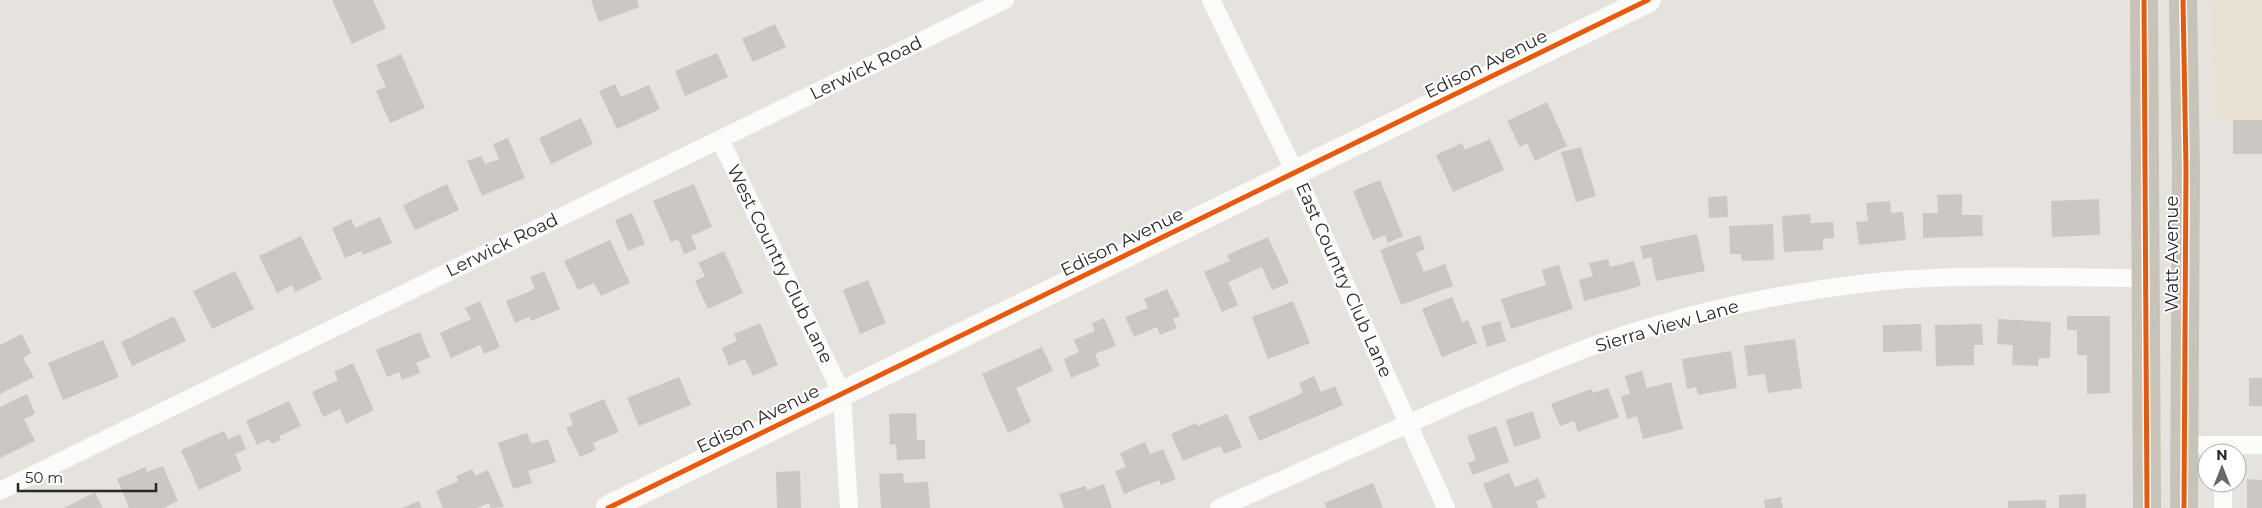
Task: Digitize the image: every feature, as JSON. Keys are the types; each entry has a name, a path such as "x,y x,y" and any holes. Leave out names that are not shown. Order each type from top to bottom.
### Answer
{"main road":[{"name":"Watt Avenue","path":"2144,0 2147,508"},
{"name":"Watt Avenue","path":"2183,0 2186,168 2184,508"}],"street":[{"name":"Lerwick Road","path":"0,491 1005,0"},
{"name":"East Country Club Lane","path":"1211,0 1296,172 1446,508"},
{"name":"Edison Avenue","path":"608,508 1648,0"},
{"name":"West Country Club Lane","path":"720,139 842,394 849,508"},
{"name":"Sierra View Lane","path":"1219,508 1529,370 1654,326 1710,312 1794,294 1859,284 1925,277 2146,278"},
{"path":"2184,445 2197,446"},
{"path":"2247,446 2262,445"},
{"path":"2222,493 2223,508"}],"shaded area":[{"path":"2212,0 2262,0 2262,119 2216,118"}],"building":[{"path":"332,0 373,0 386,28 352,44"},
{"path":"637,0 639,7 599,22 591,1"},
{"path":"775,24 786,47 753,62 742,39"},
{"path":"717,53 728,77 685,96 675,71"},
{"path":"401,54 425,108 390,123 376,91 386,87 376,65"},
{"path":"615,84 621,97 649,85 660,109 617,129 599,91"},
{"path":"1547,102 1567,146 1535,161 1527,143 1520,147 1507,121"},
{"path":"581,118 593,144 551,164 539,138"},
{"path":"2233,120 2262,120 2262,154 2233,154"},
{"path":"508,138 525,178 482,196 467,161 481,156 485,164 499,159 493,144"},
{"path":"1490,139 1504,170 1453,192 1436,155 1462,143 1465,150"},
{"path":"1581,147 1596,196 1576,202 1561,152"},
{"path":"1380,180 1403,236 1388,243 1385,235 1373,240 1353,191"},
{"path":"447,184 459,210 415,230 403,205"},
{"path":"694,184 712,227 691,236 697,249 684,254 678,239 671,242 653,201"},
{"path":"1962,194 1962,215 1982,215 1983,236 1923,238 1923,213 1938,213 1937,195"},
{"path":"1727,196 1728,217 1709,218 1708,197"},
{"path":"2099,199 2100,235 2052,237 2051,201"},
{"path":"1890,201 1891,213 1903,212 1906,240 1859,245 1856,222 1868,221 1866,203"},
{"path":"632,213 645,244 628,251 615,220"},
{"path":"1810,214 1811,223 1833,222 1834,238 1823,239 1823,250 1784,252 1782,216"},
{"path":"380,217 392,243 363,255 361,251 345,258 332,228 351,219 355,228"},
{"path":"1773,224 1774,260 1742,261 1741,254 1730,254 1729,226"},
{"path":"1697,234 1705,271 1656,281 1651,257 1643,259 1640,246"},
{"path":"1420,235 1425,249 1416,253 1424,272 1445,264 1453,286 1401,305 1380,250"},
{"path":"301,236 322,279 295,292 292,285 277,293 259,256"},
{"path":"1268,237 1289,283 1272,290 1262,267 1228,282 1238,305 1222,312 1204,272 1230,261 1227,255"},
{"path":"610,240 630,283 601,296 594,283 578,290 564,261"},
{"path":"724,251 743,293 708,309 695,281 705,276 698,263"},
{"path":"1608,259 1610,267 1634,261 1641,286 1584,301 1579,280 1593,276 1589,263"},
{"path":"1559,265 1573,309 1511,329 1501,299 1546,285 1542,270"},
{"path":"235,271 254,309 212,329 193,291"},
{"path":"544,271 560,309 531,321 529,317 515,323 506,301 535,289 530,277"},
{"path":"868,280 886,323 860,334 843,290"},
{"path":"1167,289 1180,316 1173,319 1177,328 1160,335 1157,327 1134,337 1125,317 1148,308 1144,299"},
{"path":"1452,297 1462,322 1468,320 1477,343 1442,357 1422,309"},
{"path":"480,301 500,347 484,354 480,345 451,358 440,333 471,319 465,308"},
{"path":"1293,301 1310,343 1268,359 1252,317"},
{"path":"174,316 186,341 132,366 121,342"},
{"path":"2067,316 2110,316 2110,393 2087,394 2087,355 2077,355 2077,330 2067,330"},
{"path":"1104,318 1116,346 1095,354 1100,366 1071,378 1064,359 1079,352 1074,340 1095,331 1092,323"},
{"path":"1998,319 2051,322 2050,358 2039,358 2038,366 2012,365 2013,345 1997,344"},
{"path":"1500,321 1506,341 1487,347 1481,326"},
{"path":"760,323 778,365 753,376 745,359 729,366 722,348 737,341 734,334"},
{"path":"1921,324 1922,351 1883,352 1883,325"},
{"path":"1982,324 1983,345 1974,345 1974,365 1936,366 1935,325"},
{"path":"420,332 430,357 416,363 420,373 402,380 399,372 387,377 376,350"},
{"path":"22,334 31,353 23,358 34,377 0,394 0,345"},
{"path":"1795,339 1802,388 1768,393 1765,374 1748,376 1744,346"},
{"path":"103,340 119,377 63,400 48,363"},
{"path":"1042,347 1053,371 1016,388 1031,422 1008,433 982,374"},
{"path":"1731,351 1737,388 1698,395 1696,387 1687,389 1682,359"},
{"path":"353,363 374,410 346,424 340,409 323,417 312,392 338,380 334,372"},
{"path":"1642,371 1647,388 1671,382 1683,429 1643,439 1637,416 1627,419 1621,396 1630,394 1625,376"},
{"path":"1314,376 1321,392 1335,386 1343,405 1259,441 1248,417 1303,393 1299,383"},
{"path":"679,377 691,405 639,426 627,398"},
{"path":"2249,378 2262,378 2262,406 2249,406"},
{"path":"1608,388 1619,417 1578,432 1574,421 1560,426 1551,404 1591,389 1593,393"},
{"path":"27,394 35,414 24,419 35,441 0,458 0,407"},
{"path":"604,399 619,432 593,443 596,450 580,457 566,428 573,425 569,414"},
{"path":"289,401 301,426 279,436 281,440 272,444 269,439 257,445 246,421"},
{"path":"1533,411 1541,438 1514,447 1506,420"},
{"path":"916,413 917,440 925,440 925,459 897,460 896,444 890,445 889,414"},
{"path":"1227,414 1242,447 1224,454 1220,446 1183,461 1171,434 1196,423 1198,426"},
{"path":"1496,426 1509,462 1472,475 1468,463 1476,460 1467,436"},
{"path":"224,431 228,439 240,434 246,449 235,454 242,470 199,490 181,450"},
{"path":"527,433 531,444 548,439 556,462 528,471 532,483 513,489 498,443"},
{"path":"1145,442 1150,454 1163,449 1176,479 1161,485 1159,480 1124,494 1115,471 1126,467 1120,453"},
{"path":"163,466 178,501 164,508 129,508 117,479 145,467 147,472"},
{"path":"472,469 475,476 488,470 504,507 491,508 489,503 477,508 443,508 436,491 458,481 456,476"},
{"path":"800,471 801,508 777,508 776,472"},
{"path":"903,473 904,483 928,482 930,508 881,508 879,474"},
{"path":"1509,473 1515,487 1538,478 1546,497 1536,501 1539,508 1493,508 1483,484"},
{"path":"2247,479 2262,480 2262,508 2247,508"},
{"path":"1373,483 1383,508 1327,508 1324,503"},
{"path":"1104,484 1112,508 1064,508 1059,494 1085,486 1087,490"},
{"path":"95,492 103,508 64,508"},
{"path":"2086,494 2086,508 2059,508 2059,495"},
{"path":"1781,497 1783,508 1765,508 1764,500"},
{"path":"2046,500 2046,508 2008,508 2008,501"},
{"path":"419,501 422,508 402,508"}],"cycle path":[{"path":"608,508 1648,0"},
{"path":"2144,0 2147,508"},
{"path":"2183,0 2186,168 2184,508"}]}
